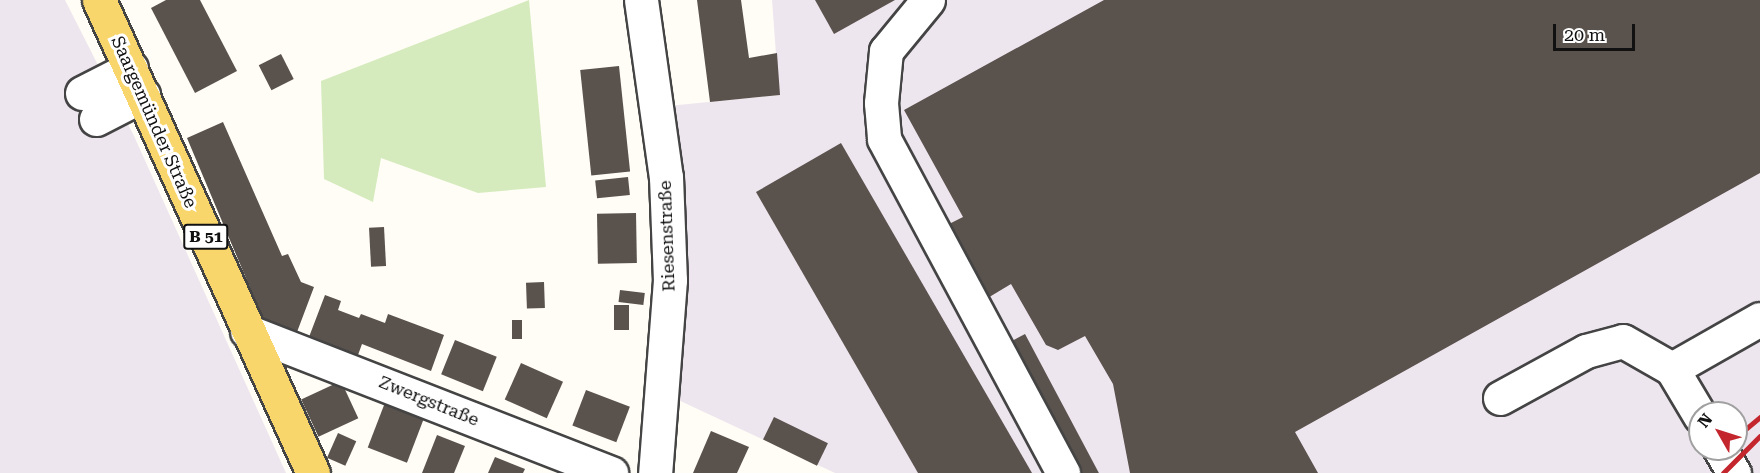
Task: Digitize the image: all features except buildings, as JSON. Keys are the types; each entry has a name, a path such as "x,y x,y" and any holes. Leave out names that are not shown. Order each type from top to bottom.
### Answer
{"main road":[{"name":"Saargemünder Straße","path":"99,0 313,473"}],"street":[{"name":"Riesenstraße","path":"641,0 666,177 670,280 655,473"},
{"path":"928,0 886,51 882,103 884,139 1063,473"},
{"path":"89,106 137,81"},
{"path":"1672,369 1760,319"},
{"name":"Zwergstraße","path":"247,331 611,473"},
{"path":"1500,398 1586,351 1623,341 1672,369 1691,401"}],"shaded area":[{"path":"0,0 65,0 134,136 286,473 0,473"},
{"path":"772,0 1760,0 1760,473 835,473 661,392 658,107 779,95"}],"green space":[{"path":"529,0 546,187 478,193 381,158 373,202 324,179 321,81"}],"railway":[{"path":"1748,427 1760,417"},
{"path":"1723,473 1760,436"}]}
